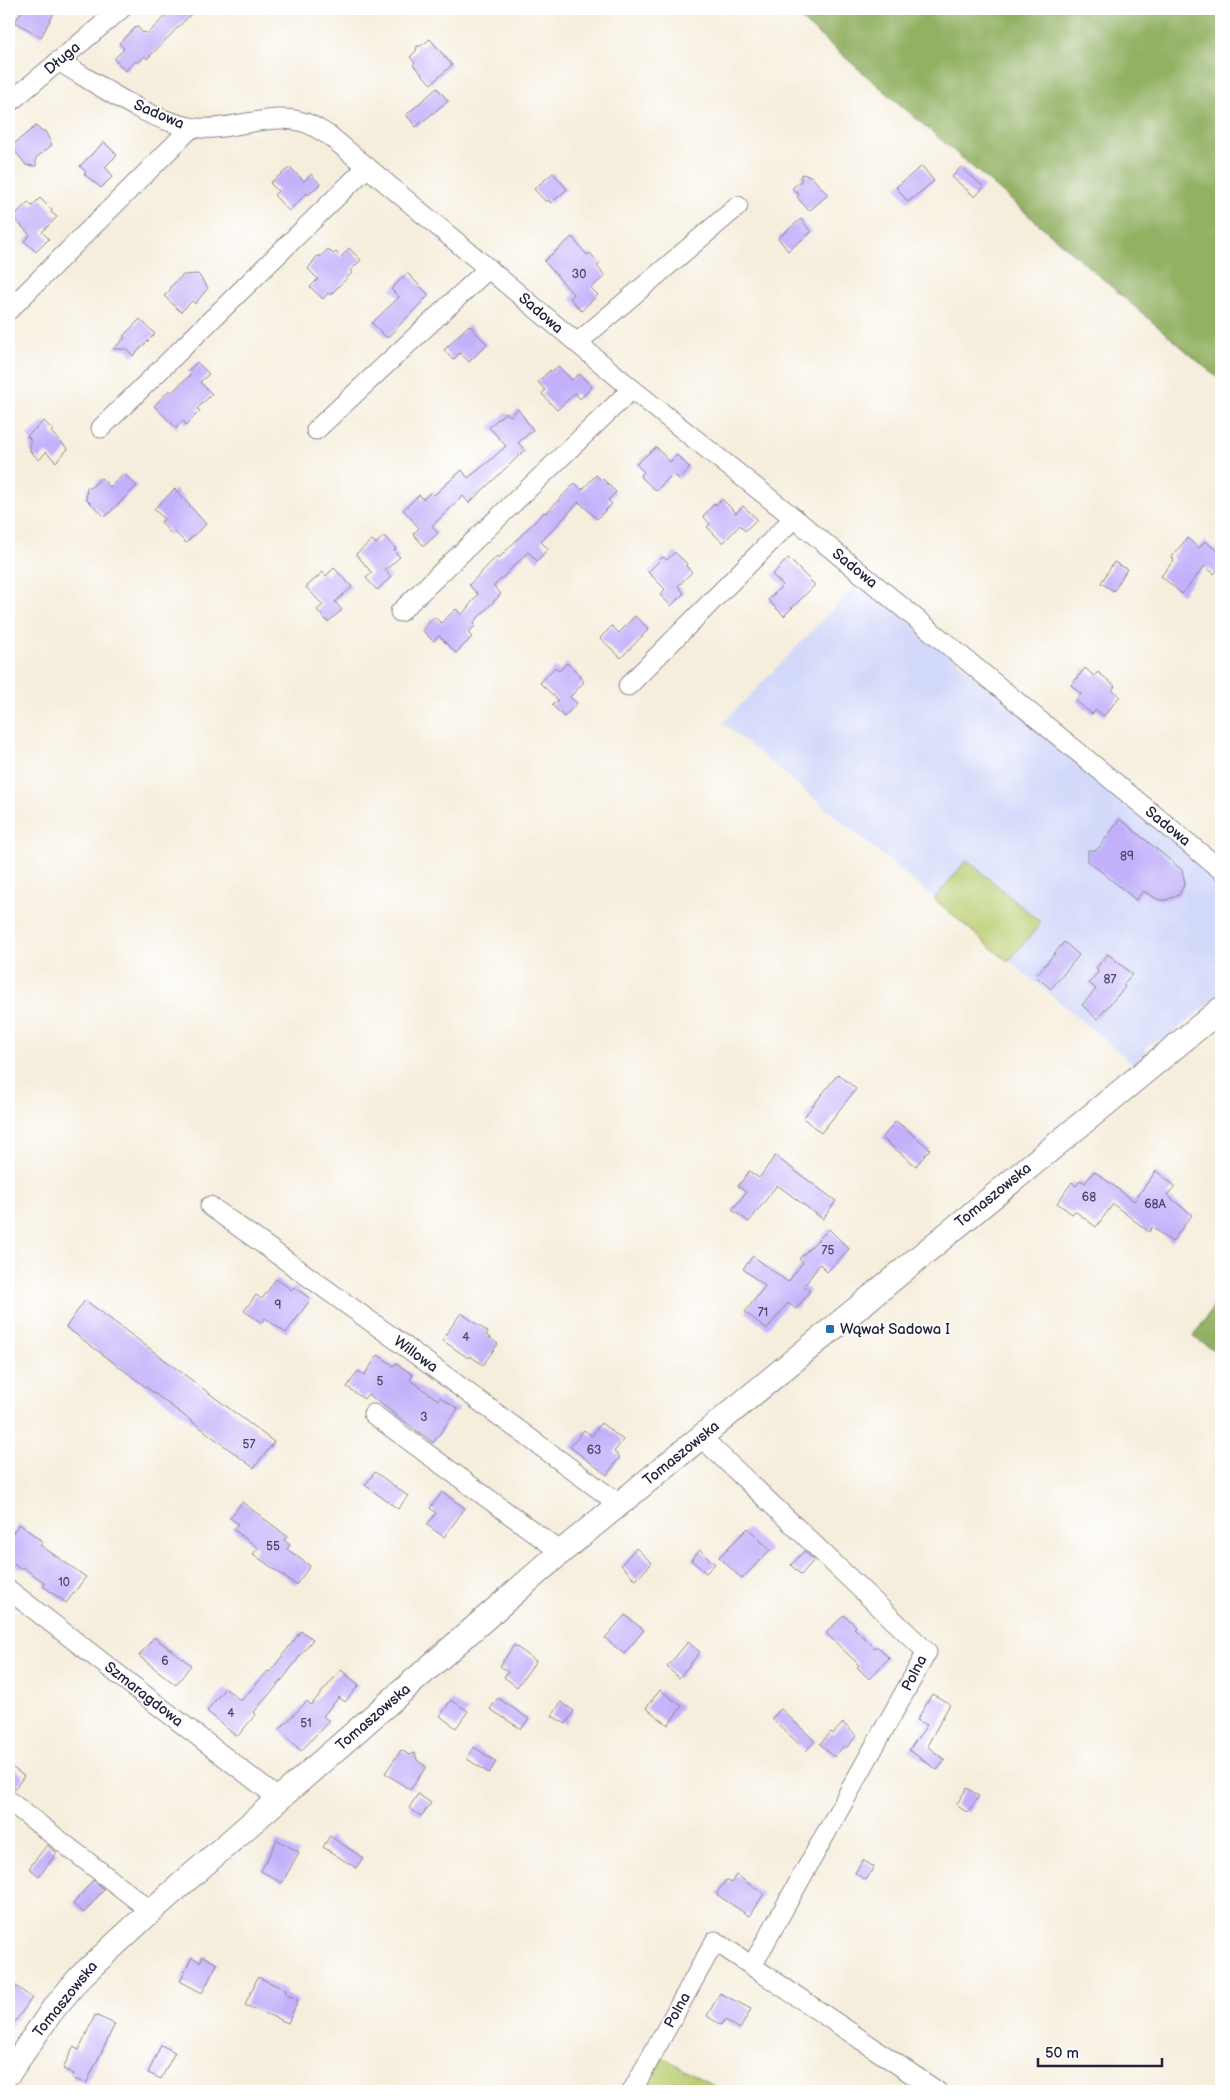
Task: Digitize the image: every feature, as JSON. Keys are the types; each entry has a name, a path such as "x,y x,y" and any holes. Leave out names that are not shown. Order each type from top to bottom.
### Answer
{"street":[{"name":"Długa","path":"9,103 114,10"},
{"name":"Sadowa","path":"58,61 157,117 191,128 233,126 277,119 304,122 330,136 632,389 794,518 1221,870"},
{"path":"9,310 191,128"},
{"path":"101,428 367,167"},
{"path":"577,343 738,206"},
{"path":"316,430 489,268"},
{"path":"400,612 632,389"},
{"path":"628,686 794,518"},
{"name":"Tomaszowska","path":"9,2073 51,2012 80,1977 151,1911 560,1552 701,1437 830,1328 1221,1009"},
{"name":"Willowa","path":"210,1206 391,1336 619,1504"},
{"path":"373,1414 560,1552"},
{"name":"Polna","path":"701,1437 928,1652 752,1966"},
{"name":"Szmaragdowa","path":"9,1590 279,1799"},
{"path":"9,1801 151,1911"},
{"name":"Polna","path":"632,2091 714,1941 937,2091"}],"shaded area":[{"path":"860,581 1221,877 1221,993 1164,1041 1155,1040 1146,1047 1146,1056 1135,1065 723,723"}],"green space":[{"path":"789,9 1221,9 1221,381"},
{"path":"967,860 1041,923 1008,962 934,899"},
{"path":"1221,1295 1221,1354 1193,1337"},
{"path":"661,2056 724,2091 641,2091"}],"building":[{"path":"23,9 56,9 41,37 15,22"},
{"path":"173,9 196,9 147,59 145,56 125,71 114,59 124,49 119,43 137,26 143,33 147,34"},
{"path":"430,39 452,65 431,84 413,65 415,63 410,57 416,51 417,46 421,46"},
{"path":"437,88 448,101 416,127 406,115"},
{"path":"36,126 41,131 45,131 52,145 36,158 36,166 26,165 11,146"},
{"path":"104,142 117,155 105,167 113,176 101,188 84,174 86,172 80,166"},
{"path":"922,166 934,181 908,202 896,187"},
{"path":"290,167 304,181 311,174 320,184 308,195 307,193 289,211 274,195 278,191 270,183"},
{"path":"961,167 984,187 975,197 952,177"},
{"path":"553,173 567,189 551,203 548,200 546,202 534,189"},
{"path":"801,174 811,176 828,195 809,211 792,188 801,181"},
{"path":"40,198 57,217 42,232 49,239 36,252 24,241 30,235 13,217 28,202 32,206"},
{"path":"801,219 811,232 788,251 778,238"},
{"path":"572,237 587,255 590,253 600,264 597,266 605,276 591,288 598,295 581,311 570,298 574,295 544,261"},
{"path":"349,248 361,260 350,271 352,273 330,295 328,293 323,299 310,287 318,279 308,269 317,256 321,256 328,249 333,254 336,252 341,257"},
{"path":"407,273 429,295 387,338 372,323 399,297 391,289"},
{"path":"198,274 208,288 195,304 192,301 181,312 164,296 171,289 170,287 183,275"},
{"path":"140,319 155,334 133,356 127,349 113,349 125,338 123,336"},
{"path":"469,325 487,344 469,362 460,353 453,360 444,350"},
{"path":"197,362 209,374 200,382 212,394 197,409 200,411 186,425 183,420 176,428 154,406 169,390 172,392 191,374 188,371"},
{"path":"558,366 572,380 579,374 592,387 580,399 575,393 557,410 542,394 545,390 538,382 550,370 552,372"},
{"path":"518,409 533,430 518,443 525,450 469,503 463,496 432,526 438,533 424,546 413,534 419,528 403,510 419,495 423,499 431,492 434,495 462,470 468,478 487,463 506,446 489,427 506,412 510,416"},
{"path":"44,421 53,430 51,432 68,449 56,462 46,452 39,460 30,451 30,439 27,436"},
{"path":"656,447 670,462 677,455 690,468 679,479 673,474 656,491 640,476 644,472 636,464"},
{"path":"124,474 137,486 105,517 86,499 87,487 91,488 101,478 110,487"},
{"path":"596,475 616,492 608,500 612,504 597,519 579,502 541,542 548,549 537,561 528,552 494,586 501,594 473,623 476,625 468,633 472,637 456,653 439,636 433,641 422,630 434,617 441,623 456,609 462,615 478,594 469,585 497,556 499,558 544,512 546,513 575,483 582,490"},
{"path":"175,489 206,524 186,543 175,532 172,535 161,522 164,519 154,509"},
{"path":"722,499 736,513 743,506 757,519 745,531 740,525 723,543 707,527 710,524 703,516 715,503 716,505"},
{"path":"384,536 396,549 394,551 400,557 385,570 391,577 377,590 366,578 372,573 356,554 372,540 376,544"},
{"path":"1187,538 1199,548 1205,541 1221,554 1221,565 1214,574 1205,566 1182,594 1161,576 1174,560 1172,557"},
{"path":"675,552 692,572 678,586 684,593 671,606 660,595 665,589 648,572 663,557 667,560"},
{"path":"788,558 815,585 784,616 768,600 783,585 772,575"},
{"path":"1114,562 1127,569 1114,591 1101,583"},
{"path":"334,568 352,587 335,602 342,610 328,622 317,610 323,605 306,587 323,572 326,576"},
{"path":"635,616 649,629 621,658 600,638 612,626 619,633"},
{"path":"567,663 580,675 578,676 584,682 570,697 577,703 564,717 552,705 558,700 540,683 555,667 559,671"},
{"path":"1085,668 1094,676 1098,672 1115,686 1112,690 1120,696 1104,716 1096,710 1092,714 1076,701 1081,694 1071,685"},
{"path":"1120,819 1182,870 1185,883 1179,895 1166,900 1159,900 1143,891 1136,900 1088,861 1088,850 1097,850"},
{"path":"1064,942 1079,955 1051,989 1036,976"},
{"path":"1108,954 1132,974 1123,985 1125,987 1097,1019 1082,1005 1096,989 1089,983 1099,971 1096,968"},
{"path":"838,1074 856,1089 821,1133 803,1118"},
{"path":"896,1121 930,1149 916,1166 882,1138"},
{"path":"775,1156 836,1201 823,1219 777,1185 749,1222 732,1210 746,1192 738,1186 749,1171 759,1178"},
{"path":"1094,1171 1134,1201 1156,1171 1175,1186 1167,1195 1192,1215 1172,1242 1152,1227 1149,1232 1113,1204 1096,1227 1075,1211 1072,1214 1057,1203 1072,1182 1076,1186 1080,1180 1085,1183"},
{"path":"829,1229 849,1249 827,1272 820,1264 804,1286 810,1291 796,1309 788,1303 767,1329 745,1312 765,1286 743,1269 753,1256 788,1282 803,1262 799,1259"},
{"path":"276,1279 292,1290 294,1287 311,1299 286,1333 265,1318 262,1323 244,1311 256,1295 262,1299"},
{"path":"85,1300 274,1442 254,1468 66,1327"},
{"path":"461,1313 488,1332 486,1335 498,1344 483,1365 470,1356 468,1358 442,1340"},
{"path":"378,1355 394,1366 396,1363 413,1375 410,1380 438,1400 440,1397 458,1409 433,1443 368,1394 364,1399 347,1387 358,1371 364,1375"},
{"path":"601,1423 623,1440 614,1452 620,1457 607,1475 570,1447 584,1430 592,1436"},
{"path":"375,1472 408,1496 398,1509 365,1485"},
{"path":"442,1492 465,1508 444,1537 427,1525 436,1513 430,1508"},
{"path":"242,1502 287,1536 284,1540 290,1545 287,1549 310,1566 296,1585 253,1554 258,1548 233,1529 238,1524 230,1518"},
{"path":"19,1524 43,1542 40,1545 86,1577 66,1603 43,1586 45,1583 23,1567 21,1570 9,1560 9,1538"},
{"path":"748,1528 770,1550 742,1579 719,1557"},
{"path":"636,1548 652,1563 636,1580 621,1565"},
{"path":"700,1550 715,1564 706,1573 691,1560"},
{"path":"804,1551 814,1560 801,1575 791,1565"},
{"path":"625,1615 644,1630 624,1654 605,1638"},
{"path":"844,1615 856,1626 854,1628 875,1648 877,1646 889,1658 869,1679 857,1667 859,1665 826,1633"},
{"path":"301,1631 313,1639 282,1680 254,1712 256,1714 237,1737 207,1711 225,1688 241,1701 268,1671 270,1672"},
{"path":"154,1637 191,1665 176,1685 139,1656"},
{"path":"688,1642 700,1652 679,1678 667,1667"},
{"path":"514,1645 536,1661 517,1687 504,1677 508,1672 500,1666"},
{"path":"341,1670 359,1685 345,1702 339,1697 323,1716 329,1721 301,1751 279,1730 307,1701 311,1705"},
{"path":"660,1690 682,1706 668,1725 646,1708"},
{"path":"932,1694 950,1704 927,1746 945,1760 937,1770 909,1750 927,1725 917,1720"},
{"path":"498,1698 529,1719 521,1729 490,1709"},
{"path":"451,1700 468,1711 456,1728 440,1716"},
{"path":"561,1702 574,1711 566,1724 552,1716"},
{"path":"781,1709 815,1741 806,1751 772,1718"},
{"path":"843,1723 857,1736 834,1757 820,1744"},
{"path":"474,1747 496,1762 489,1773 467,1759"},
{"path":"401,1750 409,1755 415,1753 417,1760 426,1767 410,1790 385,1773"},
{"path":"9,1765 24,1776 13,1791 9,1790"},
{"path":"967,1788 979,1796 968,1813 956,1805"},
{"path":"418,1794 431,1803 421,1816 409,1808"},
{"path":"330,1836 363,1858 356,1868 323,1847"},
{"path":"277,1840 299,1852 282,1883 261,1871"},
{"path":"47,1845 57,1853 39,1876 29,1868"},
{"path":"863,1860 874,1867 866,1880 855,1873"},
{"path":"736,1875 764,1894 749,1916 716,1894 726,1880 731,1883"},
{"path":"93,1880 104,1889 84,1913 73,1904"},
{"path":"203,1956 217,1964 202,1993 180,1981 192,1957 200,1962"},
{"path":"258,1977 286,1990 285,1994 298,2000 288,2023 245,2005"},
{"path":"9,1981 32,1998 9,2030"},
{"path":"720,1993 751,2009 740,2029 725,2020 721,2025 707,2016"},
{"path":"95,2015 115,2024 86,2084 72,2078 74,2074 63,2069 73,2047 79,2050"},
{"path":"161,2045 175,2052 161,2079 148,2073"}],"place":[{"name":"Wąwał Sadowa I","path":"830,1329"}]}
